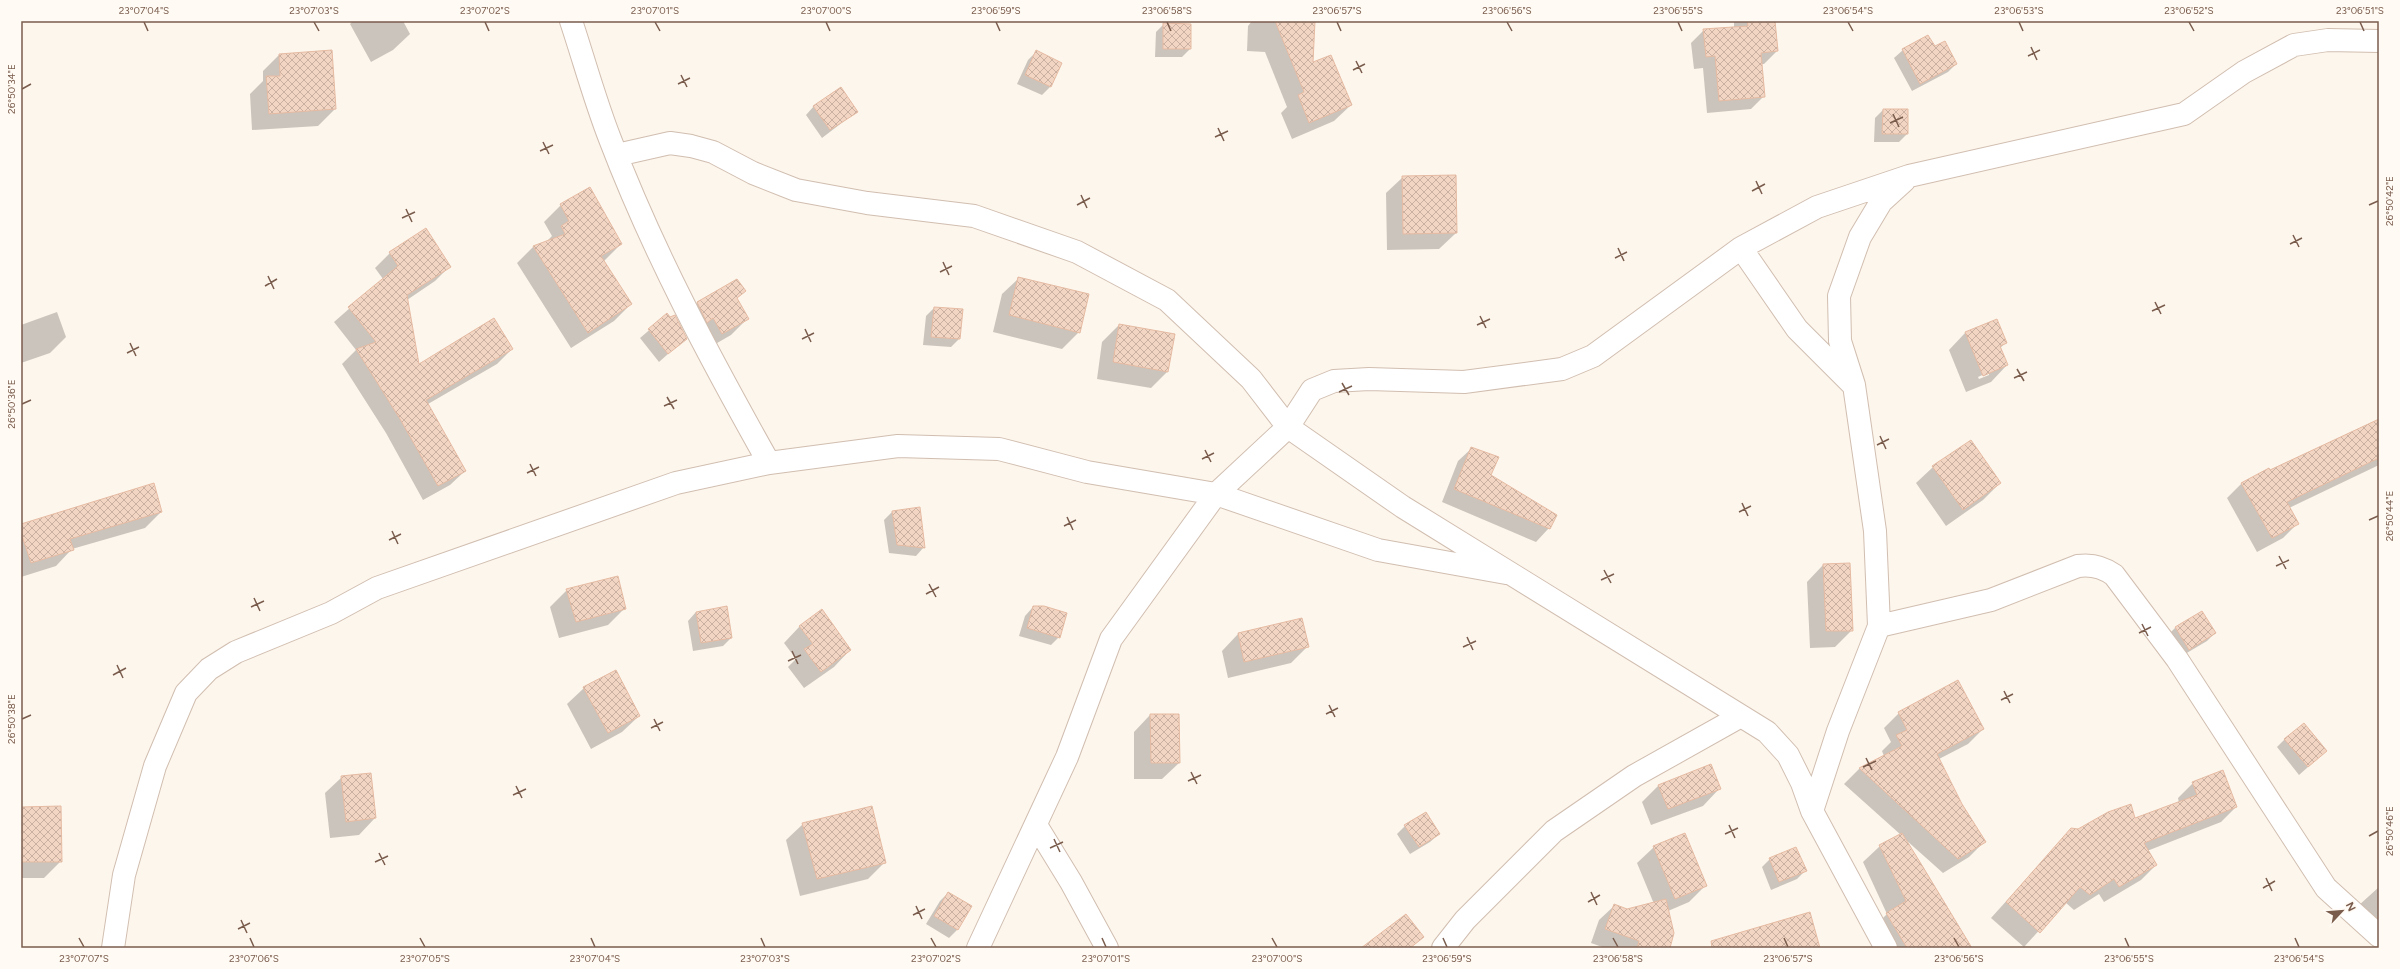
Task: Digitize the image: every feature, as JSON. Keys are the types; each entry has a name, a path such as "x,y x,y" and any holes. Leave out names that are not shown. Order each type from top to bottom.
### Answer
{"street":[{"path":"571,21 617,155 657,249 701,343 769,463"},
{"path":"978,948 1067,757 1111,639 1216,494 1288,427 1312,390 1334,381 1369,379 1464,382 1562,369 1593,356 1741,248 1817,207 1909,176 2184,114 2244,72 2294,45 2328,40 2379,41"},
{"path":"617,155 670,143 691,146 713,152 753,173 796,190 867,204 974,216 1077,252 1167,300 1251,379 1288,427 1403,507 1506,573 1767,732 1788,756 1802,783 1812,811 1886,948"},
{"path":"1812,811 1838,731 1880,626 1875,531 1854,385 1840,341 1839,296 1860,237 1881,202 1909,176"},
{"path":"1741,248 1797,329 1854,385"},
{"path":"113,948 124,875 155,766 186,693 209,669 236,652 331,613 377,588 676,483 769,463 898,446 999,449 1087,472 1216,494 1378,550 1506,573"},
{"path":"1880,626 1991,600 2078,566 2088,564 2106,570 2114,575 2177,658 2326,888 2379,936"},
{"path":"1443,948 1465,920 1554,831 1634,776 1741,716"},
{"path":"1036,825 1071,882 1106,948"}],"building":[{"path":"1275,21 1315,21 1313,62 1331,55 1352,105 1309,123 1298,95 1304,92"},
{"path":"1747,21 1775,21 1778,51 1761,53 1765,97 1719,101 1715,56 1706,57 1703,29 1748,26"},
{"path":"1163,23 1191,24 1191,49 1163,49"},
{"path":"1928,35 1935,46 1945,41 1957,64 1920,84 1902,49"},
{"path":"332,50 336,109 269,114 266,76 280,76 279,54"},
{"path":"1036,50 1062,63 1051,87 1025,75"},
{"path":"841,87 858,112 830,130 813,106"},
{"path":"1883,109 1908,109 1908,134 1882,134"},
{"path":"1456,175 1457,233 1403,234 1402,176"},
{"path":"590,187 622,244 601,256 632,304 588,333 533,246 565,234 561,226 569,221 560,204"},
{"path":"426,228 451,267 407,295 419,364 494,318 513,349 426,400 466,471 438,486 400,419 356,349 376,342 348,307 398,266 389,252"},
{"path":"1018,277 1089,294 1080,333 1009,315"},
{"path":"737,279 746,291 737,298 749,319 722,334 713,318 707,323 697,302"},
{"path":"934,307 963,309 960,339 931,337"},
{"path":"667,313 670,317 675,315 687,339 668,354 648,329"},
{"path":"1997,319 2007,343 2000,346 2008,365 1983,376 1965,332"},
{"path":"1119,324 1175,334 1168,372 1113,362"},
{"path":"2379,419 2379,458 2287,502 2299,524 2272,538 2241,483 2269,468 2270,470"},
{"path":"1971,440 2001,483 1963,510 1932,466"},
{"path":"1471,447 1499,457 1491,475 1557,515 1550,529 1454,489"},
{"path":"154,483 162,512 70,539 74,550 31,563 21,533 21,524"},
{"path":"920,507 925,548 897,545 892,511"},
{"path":"1850,563 1853,631 1826,631 1823,564"},
{"path":"618,576 626,609 576,622 566,589"},
{"path":"727,606 732,638 701,643 696,612"},
{"path":"1033,606 1044,606 1067,613 1060,638 1027,628"},
{"path":"822,609 851,650 821,672 804,649 813,644 799,626"},
{"path":"2202,611 2216,633 2189,650 2175,627"},
{"path":"1302,618 1309,647 1244,662 1238,633"},
{"path":"616,670 640,716 608,733 583,687"},
{"path":"1958,680 1984,729 1937,754 1962,804 1986,842 1958,859 1859,768 1902,746 1896,735 1907,730 1898,712"},
{"path":"1150,714 1179,714 1180,763 1151,763"},
{"path":"2304,723 2327,751 2308,767 2284,739"},
{"path":"1711,764 1721,789 1668,809 1658,785"},
{"path":"2223,770 2237,807 2144,843 2157,865 2119,887 2114,879 2090,895 2080,887 2040,933 2006,902 2071,828 2078,829 2108,812 2131,804 2135,818 2197,795 2192,782"},
{"path":"371,773 376,818 346,822 341,776"},
{"path":"61,806 62,862 21,862 21,807"},
{"path":"872,806 886,863 817,879 802,823"},
{"path":"1426,812 1440,834 1419,847 1404,825"},
{"path":"1685,833 1707,886 1675,899 1653,846"},
{"path":"1902,833 1972,948 1907,948 1886,913 1906,901 1879,845"},
{"path":"1796,847 1807,871 1779,882 1769,858"},
{"path":"948,892 972,906 958,930 934,916"},
{"path":"1666,899 1674,933 1670,948 1637,948 1639,941 1605,929 1614,904 1627,909"},
{"path":"1810,912 1820,948 1712,948 1711,941"},
{"path":"1406,914 1424,937 1410,948 1361,948"}]}
